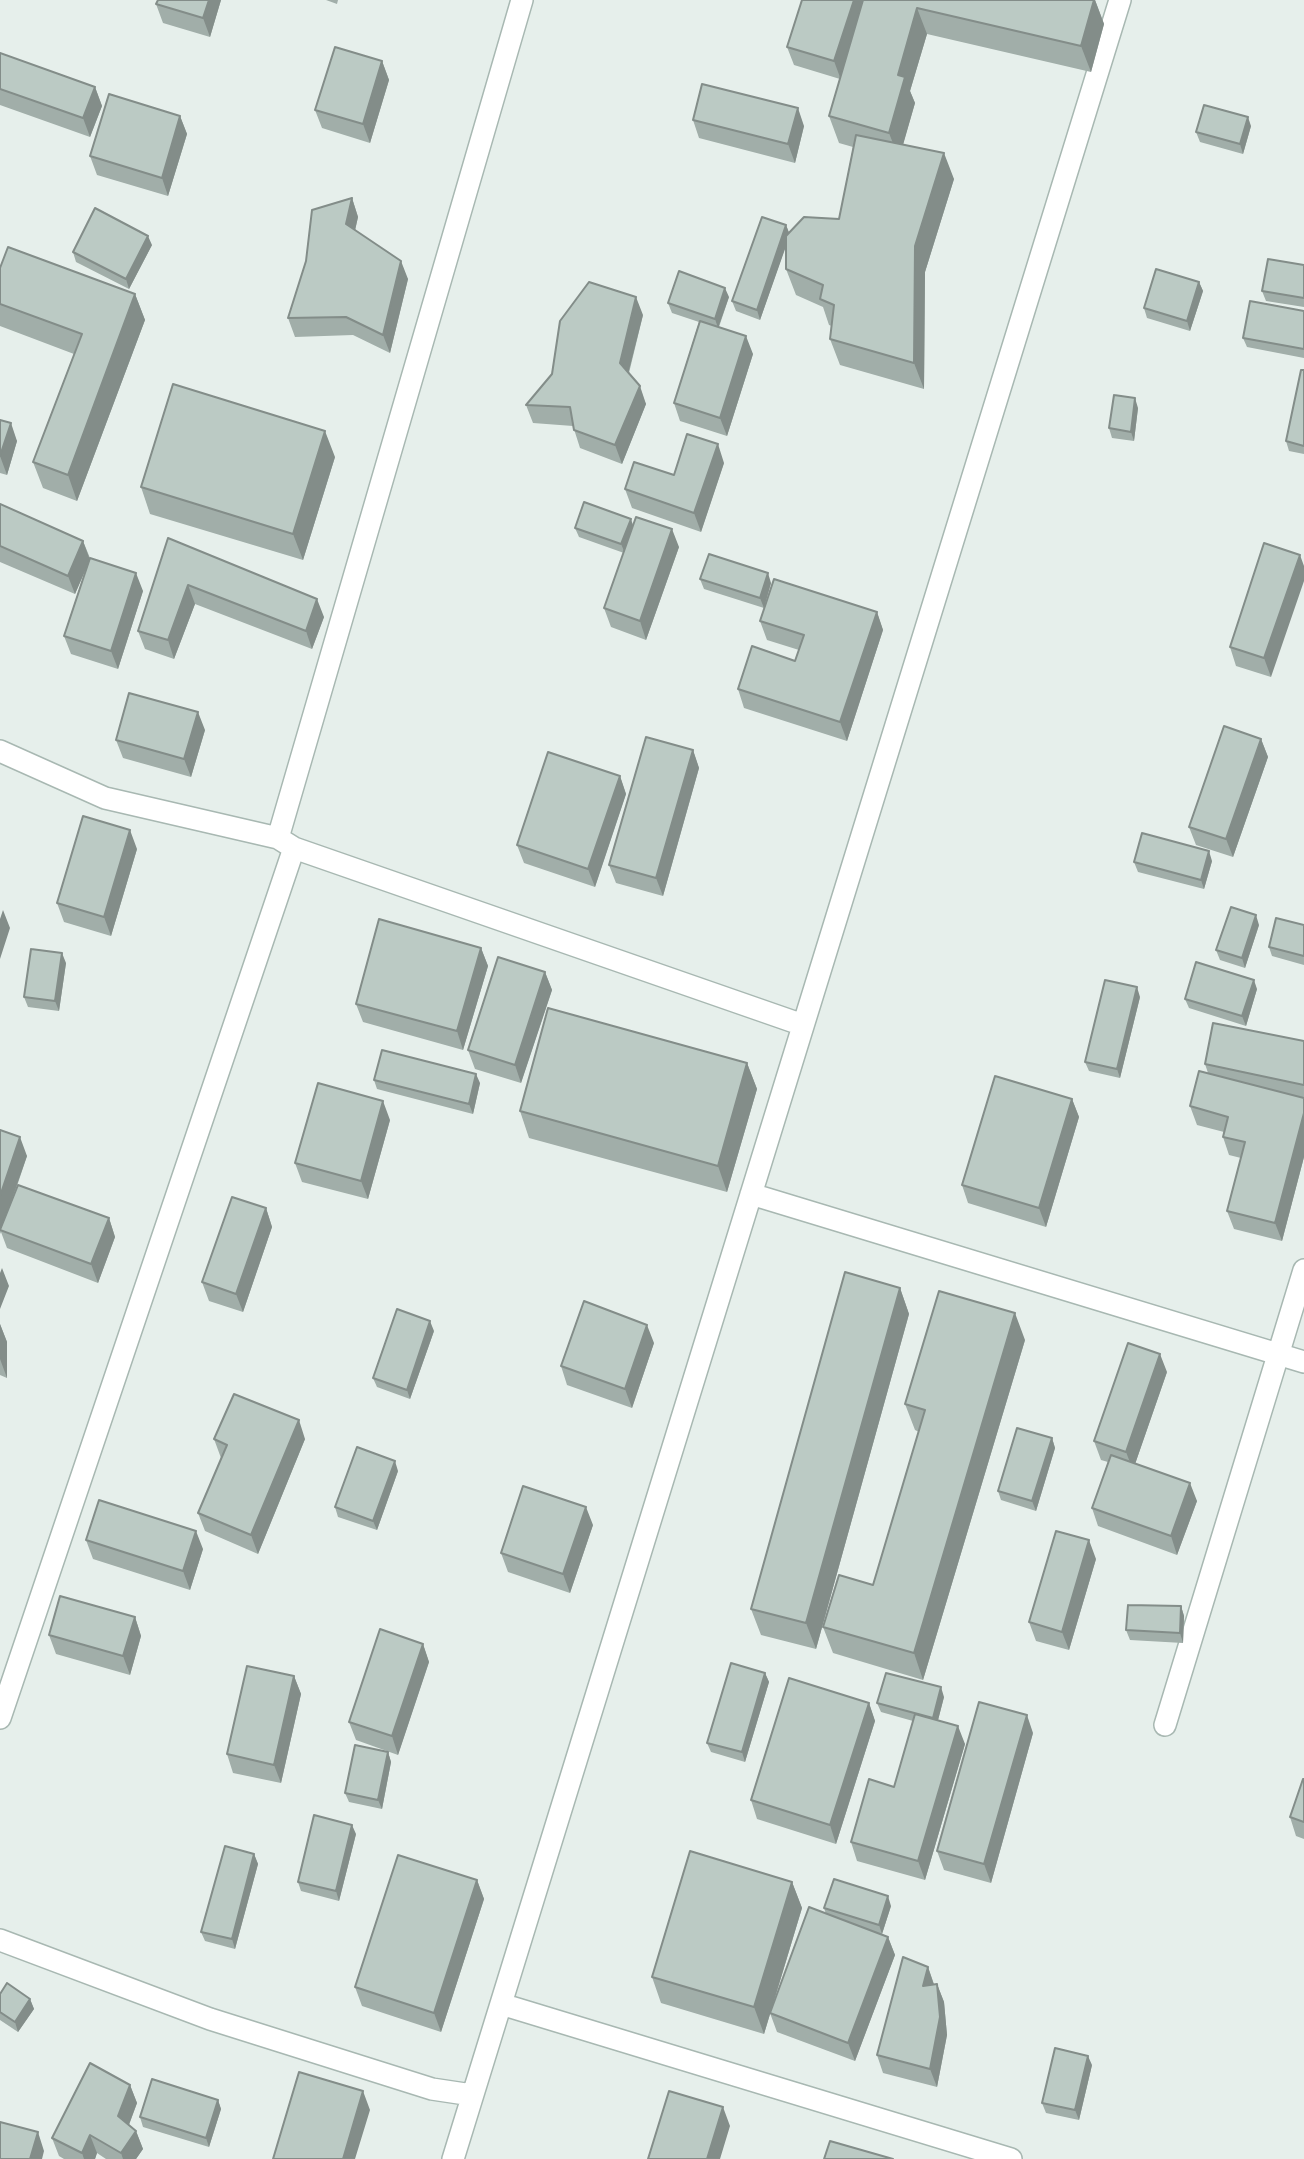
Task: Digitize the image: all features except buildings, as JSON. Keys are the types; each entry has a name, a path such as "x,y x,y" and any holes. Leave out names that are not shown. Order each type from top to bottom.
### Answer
{"street":[{"path":"0,1718 286,843 522,0"},
{"path":"453,2159 1120,0"},
{"path":"0,751 105,798 286,843 803,1025"},
{"path":"751,1194 1304,1362"},
{"path":"1165,1726 1304,1270"},
{"path":"0,1940 210,2019 432,2089 472,2095"},
{"path":"501,2004 1011,2159"}]}
